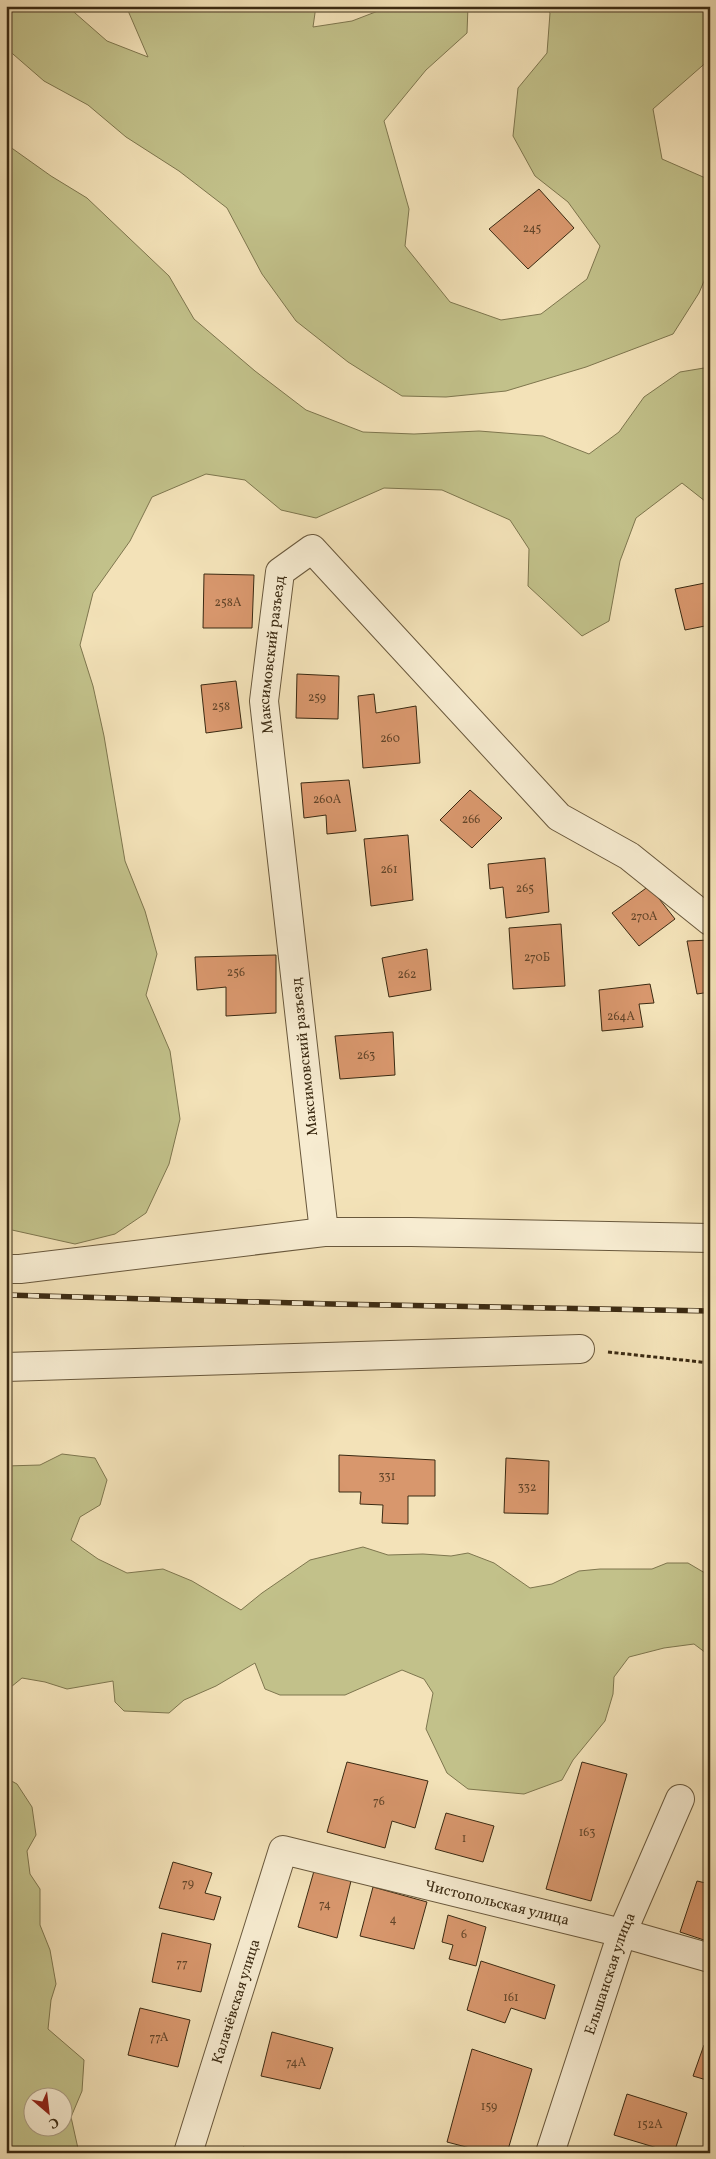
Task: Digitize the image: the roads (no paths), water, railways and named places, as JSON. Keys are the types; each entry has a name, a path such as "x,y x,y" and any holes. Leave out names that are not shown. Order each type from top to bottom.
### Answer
{"street":[{"name":"Максимовский разъезд","path":"324,1232 264,701 280,572 312,549 559,817 629,856 710,921"},
{"path":"6,1269 30,1268 324,1232 430,1232 710,1238"},
{"path":"6,1367 580,1349"},
{"name":"Ельшанская улица","path":"550,2153 622,1933 680,1799"},
{"name":"Чистопольская улица","path":"283,1850 622,1933 710,1958"},
{"name":"Калачёвская улица","path":"188,2153 283,1850"}],"railway":[{"path":"6,1295 332,1304 710,1311"}]}
